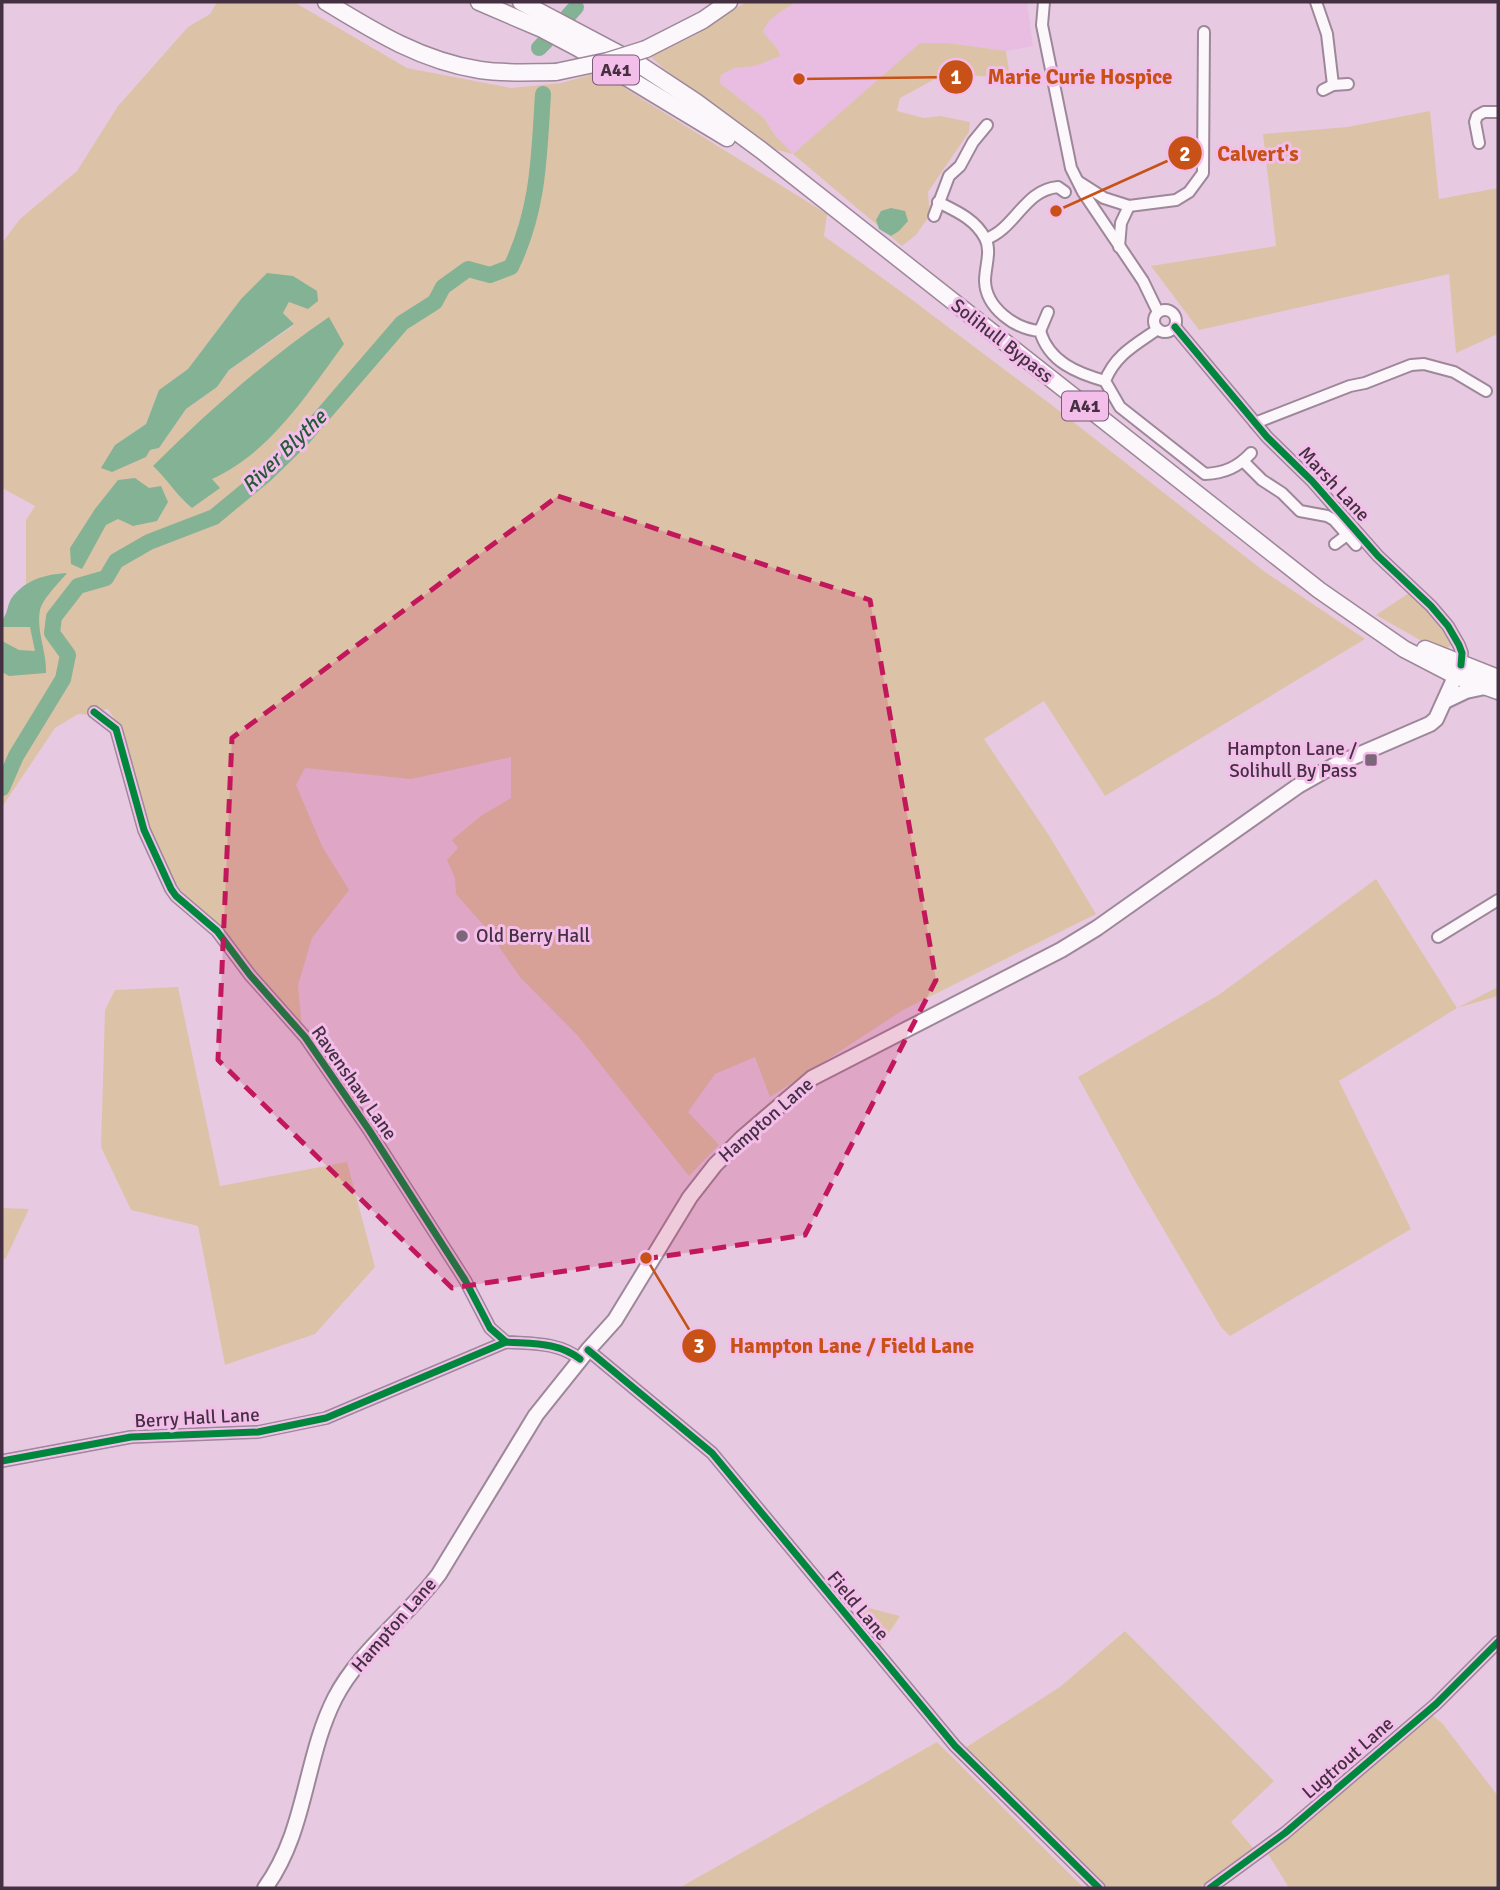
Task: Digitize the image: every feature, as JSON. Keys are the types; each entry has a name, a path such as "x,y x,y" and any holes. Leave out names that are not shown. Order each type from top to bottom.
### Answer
{"highway":[{"path":"326,2 404,47 430,58 481,70 556,72 608,61 646,48 702,20 729,2"},
{"name":"Solihull Bypass","path":"479,2 542,29 630,77 809,190"},
{"name":"Solihull Bypass","path":"521,2 640,65 729,126 1320,590 1362,620 1494,685"}],"main road":[{"name":"Hampton Lane","path":"265,1888 278,1870 294,1835 326,1719 336,1696 353,1670 439,1574 536,1415 615,1320 673,1223 715,1165 795,1091 838,1064 1061,950 1108,921 1298,786 1335,765 1430,724 1436,719 1459,670"},
{"path":"1445,701 1466,691 1494,685"}],"street":[{"path":"1044,2 1042,25 1071,168 1143,281 1158,312"},
{"path":"1316,2 1326,34 1328,87 1348,84"},
{"path":"1077,180 1104,198 1129,206 1176,200 1189,192 1203,173 1204,32"},
{"path":"1479,143 1475,122 1477,116 1484,112 1498,113"},
{"path":"934,216 949,176 983,139 987,125"},
{"path":"986,239 1005,228 1036,194 1060,185"},
{"path":"938,202 967,217 986,239 988,260 985,284 1000,313 1017,326 1040,331"},
{"path":"1119,247 1121,223 1129,206"},
{"path":"1170,311 1175,315 1175,327 1163,332 1158,329 1155,317 1158,312 1170,311"},
{"path":"1048,312 1040,331 1043,342 1054,357 1080,374 1105,382 1119,407 1205,474 1226,471 1247,457 1262,480 1282,493 1296,508 1334,520 1356,545"},
{"name":"Marsh Lane","path":"1175,327 1255,423 1312,481 1378,556 1431,606 1448,626 1462,653 1459,670"},
{"path":"1105,382 1115,360 1158,329"},
{"path":"1255,423 1411,365 1424,364 1454,372 1486,391"},
{"path":"1335,544 1347,535"},
{"name":"Ravenshaw Lane","path":"94,712 116,729 144,830 171,889 217,931 250,975 304,1037 369,1130 465,1280 490,1328 506,1342"},
{"path":"1437,937 1498,900"},
{"path":"506,1342 542,1344 584,1354"},
{"name":"Berry Hall Lane","path":"2,1461 131,1437 258,1432 326,1418 506,1342"},
{"name":"Field Lane","path":"584,1354 712,1453 956,1746 1099,1888"},
{"name":"Lugtrout Lane","path":"1210,1888 1285,1833 1436,1704 1498,1642"}],"highlighted area":[{"path":"558,496 870,600 936,980 805,1235 452,1288 218,1060 232,738"}],"shaded area":[{"path":"217,2 294,2 407,68 511,88 561,83 604,71 626,89 827,214 824,236 1053,406 1265,572 1365,639 1105,796 1044,701 984,739 1050,837 1096,914 903,1010 770,1097 755,1057 715,1074 688,1112 719,1145 689,1176 578,1036 520,977 486,928 456,894 455,878 447,860 458,848 452,840 481,816 511,798 511,757 411,779 305,768 296,785 322,846 349,890 312,938 298,985 302,1028 168,872 148,825 120,728 108,709 89,715 78,714 55,728 2,807 2,620 11,600 26,584 26,520 35,506 2,488 2,243 20,219 77,171 118,106 188,27 210,14","holes":["241,299 318,301 289,302 283,313 294,325 229,370 217,387 186,409 159,448 150,450 115,445 146,424 159,390 188,369"]},
{"path":"746,2 796,2 773,18 763,32 780,56 755,66 734,68 721,75 720,83 764,118 774,134 793,154 769,148 651,57 697,34"},
{"path":"796,2 1027,2 1033,46 1006,51 948,43 920,44 793,154 774,134 764,118 720,83 721,75 734,68 755,66 778,50 763,33 766,24 779,11"},
{"path":"920,43 948,43 1006,51 1010,78 963,75 933,80 900,98 897,111 924,118 940,116 970,122 969,132 928,192 930,215 916,235 902,246 793,154"},
{"path":"1430,111 1439,199 1498,188 1498,334 1456,353 1449,274 1199,330 1151,266 1276,246 1263,134 1347,127"},
{"path":"891,208 905,211 908,221 891,236 879,229 876,220 881,211"},
{"path":"267,273 293,276 317,291 318,301 308,309 289,302 283,313 294,324 229,370 217,387 186,409 159,448 150,450 146,457 112,472 101,468 115,445 146,424 159,390 188,369 241,299"},
{"path":"329,317 344,344 302,402 270,438 252,454 212,479 220,488 192,508 153,466 238,387"},
{"path":"135,478 149,488 161,486 168,502 157,521 133,526 118,519 106,525 82,569 71,564 70,548 95,509 118,480"},
{"path":"67,573 40,610 39,626 46,673 9,676 2,672 2,641 19,650 35,651 30,627 2,627 2,620 11,599 22,587 36,579"},
{"path":"1409,593 1444,627 1454,643 1444,650 1436,649 1376,615"},
{"path":"1376,879 1457,1008 1339,1081 1411,1229 1230,1336 1221,1327 1134,1179 1078,1077 1220,994"},
{"path":"178,987 220,1186 347,1162 375,1267 315,1334 225,1365 198,1226 131,1210 101,1147 105,1010 115,990"},
{"path":"1498,987 1498,996 1457,1008"},
{"path":"2,1208 29,1209 6,1258 2,1260"},
{"path":"869,1608 900,1616 879,1648 849,1612"},
{"path":"1125,1631 1274,1781 1231,1822 1254,1849 1200,1888 1106,1888 965,1748 1060,1687"},
{"path":"1432,1715 1442,1723 1498,1796 1498,1888 1289,1888 1268,1854"},
{"path":"937,1742 1084,1888 679,1888"}],"waterway":[{"path":"568,16 576,7"},
{"path":"539,48 546,41"},
{"name":"River Blythe","path":"2,788 16,756 63,679 68,655 52,633 54,617 78,586 106,578 116,561 149,542 214,517 265,475 302,439 402,323 435,302 443,287 468,269 490,275 511,267 527,224 536,182 543,94"}],"cycle path":[{"path":"1175,327 1267,437 1312,481 1378,556 1431,606 1448,626 1462,653 1461,665"},
{"path":"94,712 116,729 144,830 171,889 217,931 250,975 305,1037 369,1130 465,1280 490,1328 506,1342 563,1349 580,1359"},
{"path":"2,1461 131,1437 258,1432 326,1418 506,1342"},
{"path":"588,1350 712,1453 955,1746 1099,1888"},
{"path":"1210,1888 1285,1833 1436,1704 1498,1642"}],"place":[{"name":"Marie Curie Hospice","path":"799,79"},
{"name":"Calvert's","path":"1056,211"},
{"name":"Hampton Lane / Solihull By Pass","path":"1371,760"},
{"name":"Old Berry Hall","path":"462,936"},
{"name":"Hampton Lane / Field Lane","path":"646,1258"}]}
